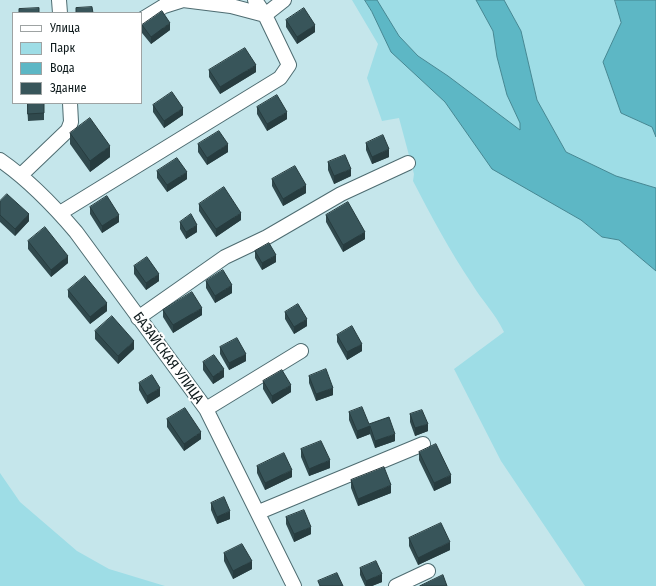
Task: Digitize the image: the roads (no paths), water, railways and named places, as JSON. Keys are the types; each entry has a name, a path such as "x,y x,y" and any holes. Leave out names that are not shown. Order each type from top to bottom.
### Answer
{"street":[{"path":"59,0 60,12"},
{"path":"142,19 164,6 183,0 231,6 265,15"},
{"path":"60,213 280,78 289,65 265,15 254,0"},
{"path":"265,15 284,0"},
{"path":"21,175 68,130 71,122 70,104"},
{"name":"БАЗАЙСКАЯ УЛИЦА","path":"0,160 21,175 60,213 76,232 206,409 259,512 294,586"},
{"path":"138,318 225,257 267,237 341,194 408,163"},
{"path":"206,409 301,351"},
{"path":"259,512 423,444"},
{"path":"396,586 428,571"}],"water":[{"path":"365,0 377,0 399,36 418,56 448,76 520,130 520,123 507,95 497,57 493,31 476,0 504,0 521,31 537,100 566,152 616,176 656,188 656,271 619,240 602,237 581,220 492,169 445,102 391,52"},
{"path":"615,0 656,0 656,137 652,127 621,113 603,62 621,23"}]}
